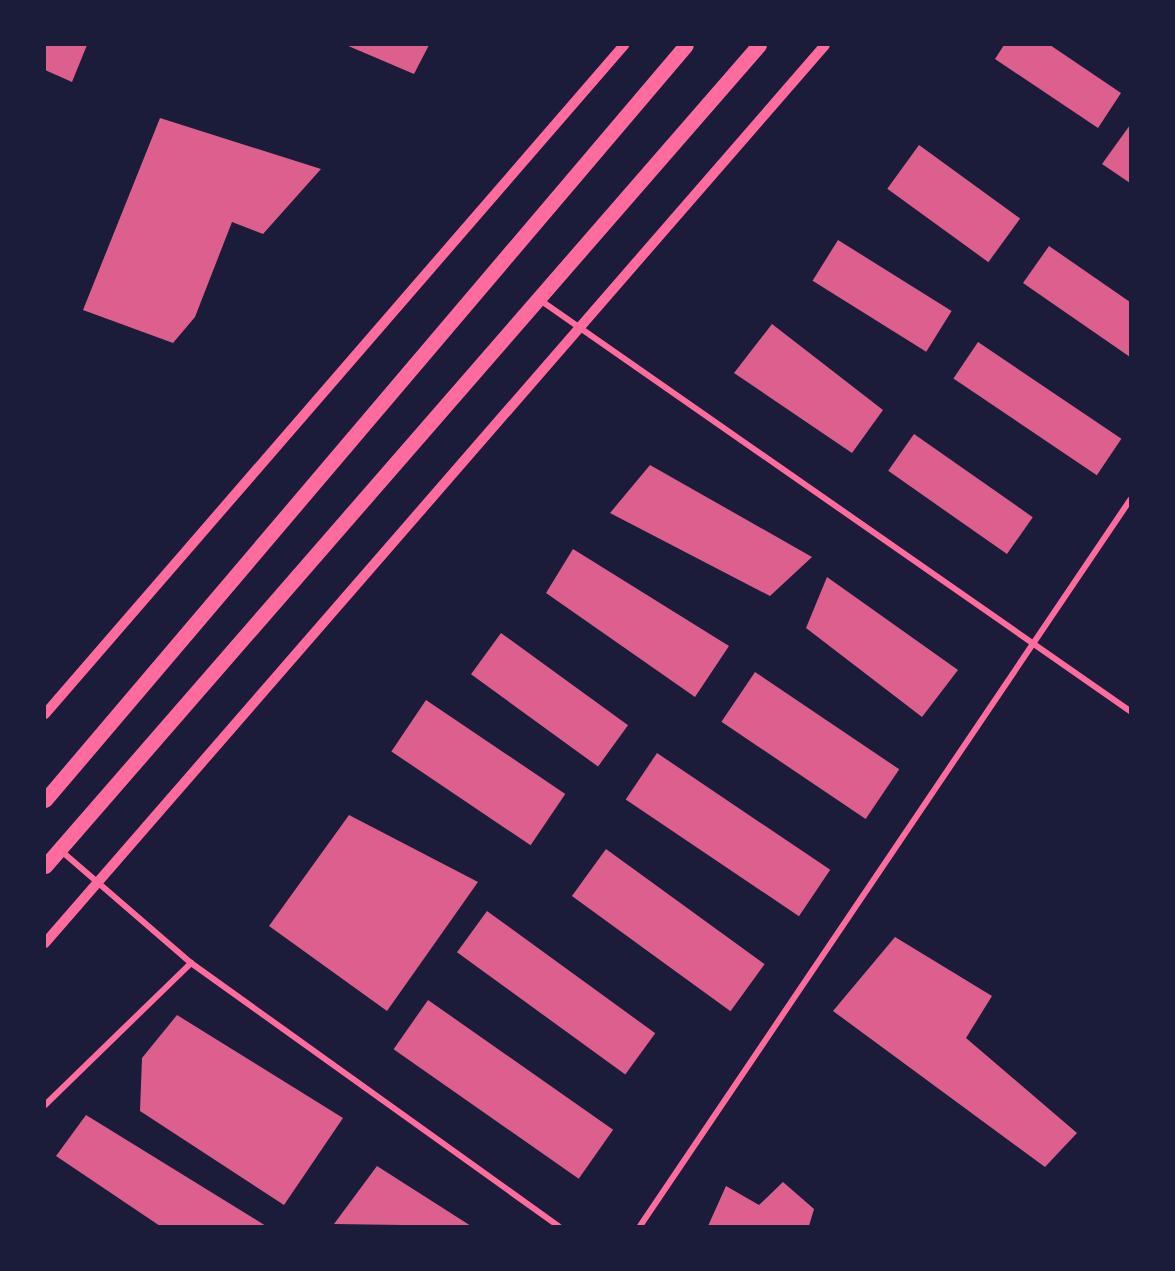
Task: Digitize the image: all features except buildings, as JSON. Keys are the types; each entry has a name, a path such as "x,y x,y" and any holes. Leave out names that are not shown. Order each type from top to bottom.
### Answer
{"main road":[{"path":"45,800 686,45"},
{"path":"45,866 58,848 759,45"}],"street":[{"path":"45,714 624,45"},
{"path":"45,944 581,329 825,45"},
{"path":"538,299 1130,711"},
{"path":"640,1226 1031,642 1130,500"},
{"path":"58,848 191,963 559,1226"},
{"path":"45,1105 191,963"}]}
